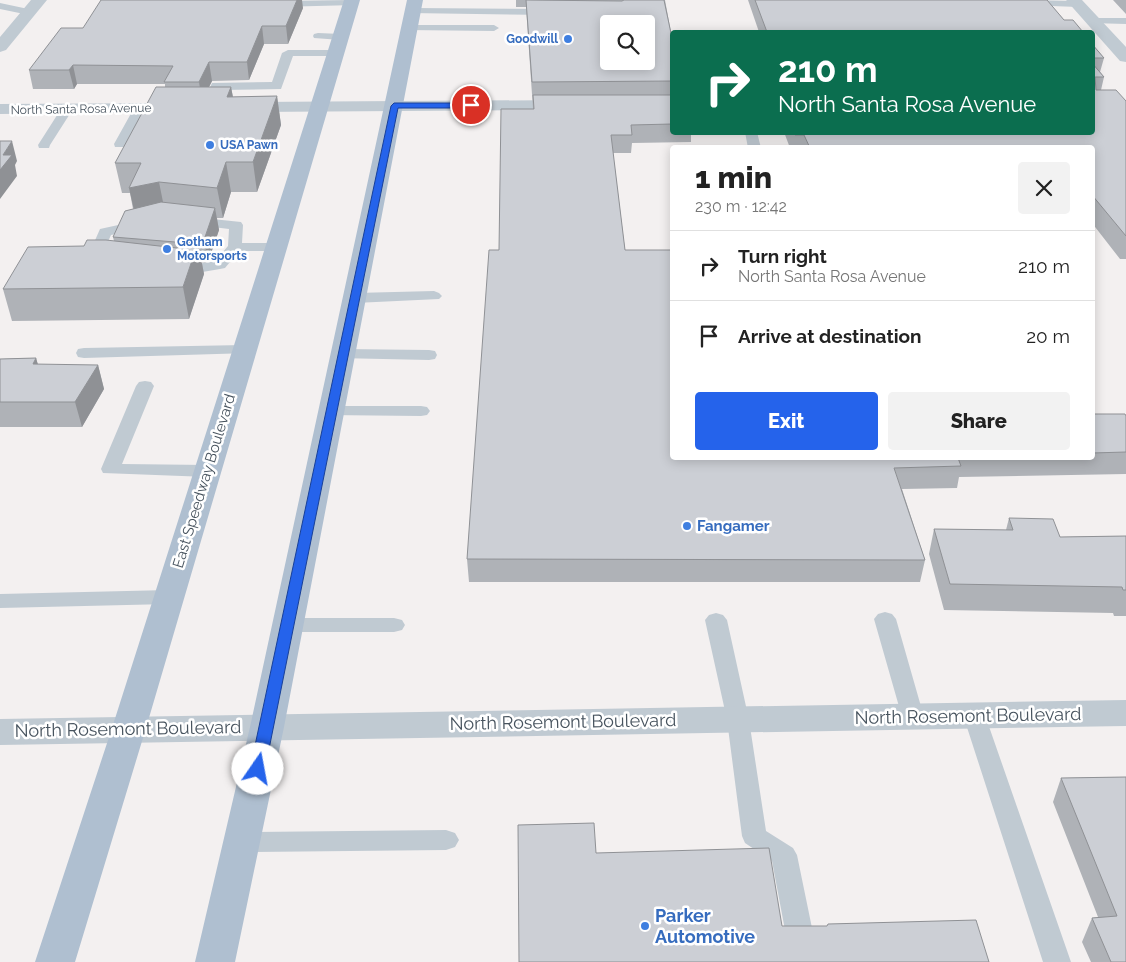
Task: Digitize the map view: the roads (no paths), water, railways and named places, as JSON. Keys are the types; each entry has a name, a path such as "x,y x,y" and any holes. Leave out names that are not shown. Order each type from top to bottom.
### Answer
{"main road":[{"name":"East Speedway Boulevard","path":"55,962 208,471 318,106 352,2"},
{"path":"215,962 267,728 413,13"}],"street":[{"path":"1076,2 1126,57"},
{"path":"0,47 34,6"},
{"name":"North Santa Rosa Avenue","path":"0,110 585,105"},
{"name":"North Rosemont Boulevard","path":"0,732 129,728 267,728 1126,713"}],"lane":[{"path":"268,4 352,2"},
{"path":"1010,2 1076,2"},
{"path":"0,6 34,6"},
{"path":"413,13 560,12"},
{"path":"413,13 494,28"},
{"path":"1094,21 1126,21"},
{"path":"318,36 338,45"},
{"path":"207,107 216,86 277,86 288,53 338,45"},
{"path":"120,144 140,108"},
{"path":"44,144 67,109"},
{"path":"165,270 183,272 220,266 235,247 236,225 174,219"},
{"path":"110,265 92,263 106,232 157,220"},
{"path":"235,247 276,246"},
{"path":"355,298 434,296"},
{"path":"84,353 244,350"},
{"path":"343,354 428,355"},
{"path":"145,386 110,469 208,471"},
{"path":"332,411 420,411"},
{"path":"0,601 169,597"},
{"path":"885,619 913,717"},
{"path":"716,620 738,720 754,836 784,855 805,962"},
{"path":"288,625 394,625"},
{"path":"974,716 1057,962"},
{"path":"242,842 446,840"}],"place":[{"name":"Goodwill","path":"568,39"},
{"name":"USA Pawn","path":"210,145"},
{"name":"Gotham Motorsports","path":"167,249"},
{"name":"Fangamer","path":"687,526"},
{"name":"Parker Automotive","path":"645,926"}]}
